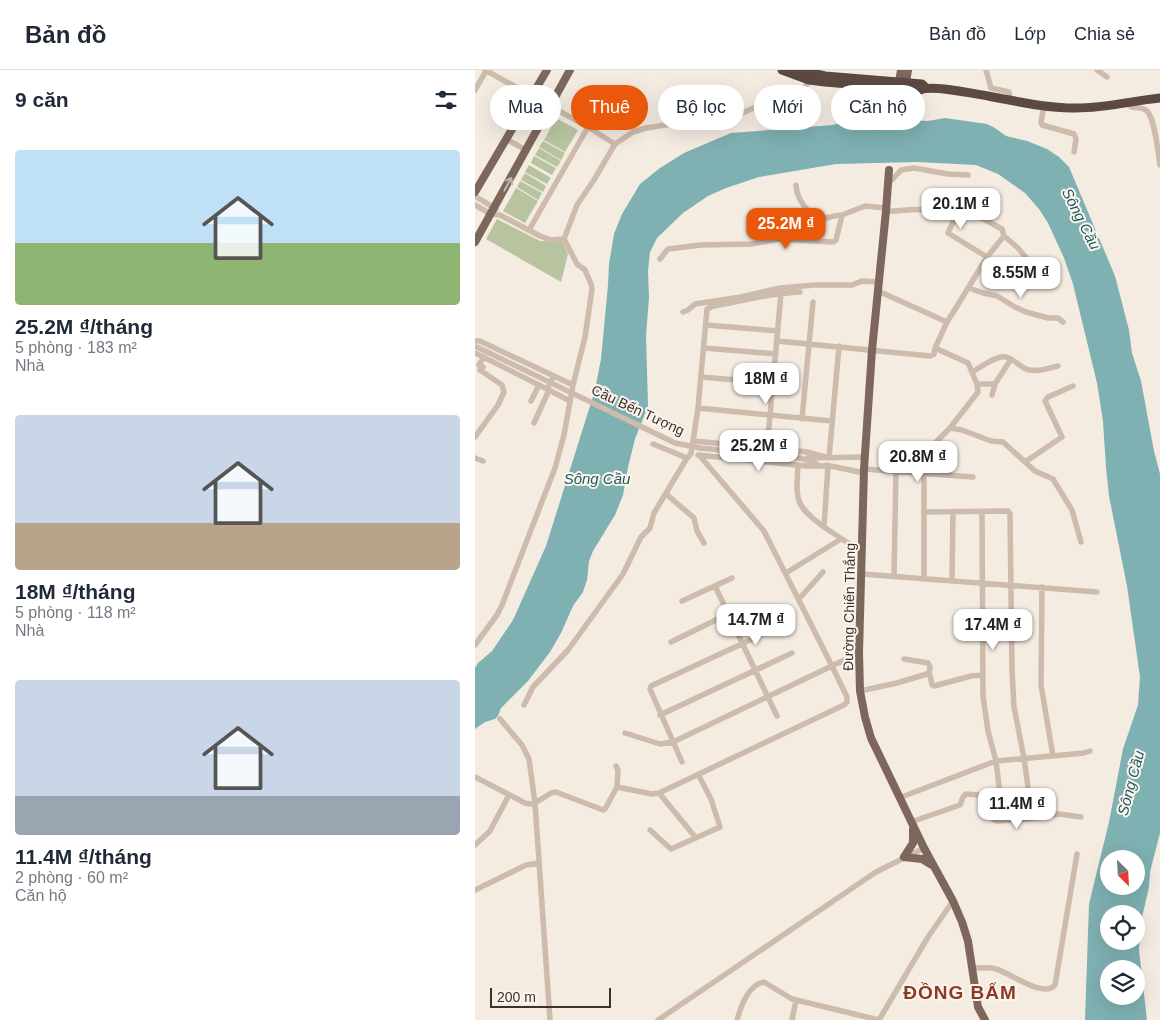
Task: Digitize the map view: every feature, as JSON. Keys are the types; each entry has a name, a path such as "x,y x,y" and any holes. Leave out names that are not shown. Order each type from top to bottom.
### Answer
{"highway":[{"path":"782,70 810,77 884,85"},
{"path":"800,70 810,77"},
{"path":"925,87 1044,106 1087,108 1160,98"}],"main road":[{"path":"537,85 547,70"},
{"path":"561,86 570,70"},
{"path":"901,70 902,85"},
{"path":"903,85 908,70"},
{"path":"475,192 511,130"},
{"path":"475,242 537,130"},
{"name":"Đường Chiến Thắng","path":"889,170 871,350 864,471 859,653 861,691 871,738 932,865 953,901 965,932 978,1007 985,1020"},
{"path":"912,824 913,843 904,857 922,859 932,865"}],"street":[{"path":"475,90 486,70 513,85"},
{"path":"986,70 991,88 1009,92 1010,100"},
{"path":"1097,70 1107,77"},
{"path":"475,645 502,605 555,468 564,435 573,385 585,337 592,289 585,270 577,264 564,240 577,206 615,144 633,132 646,128 742,113 761,103 773,104 794,110 797,108 802,92 810,77"},
{"path":"1128,102 1131,107 1143,109 1148,113 1153,127 1160,165"},
{"path":"1044,106 1042,125 1074,134 1076,139 1074,152"},
{"path":"529,230 586,130"},
{"path":"593,130 615,144"},
{"path":"506,139 526,150"},
{"path":"888,180 892,180 901,170 914,168 942,174 968,175"},
{"path":"796,185 802,204 813,213 824,218 842,215 868,205 901,212 913,208 924,210 940,199 953,203 958,207 958,211 948,233 987,257"},
{"path":"982,192 973,210 976,215 1002,229 1004,236 1018,248 1041,277"},
{"path":"475,196 493,211 529,230 551,240 564,240"},
{"path":"475,205 493,211"},
{"path":"660,259 668,249 689,246 752,244 779,240 833,242 839,234 842,215"},
{"path":"777,341 930,356 934,354 947,322 987,257 1004,236"},
{"path":"683,312 695,304 741,298 780,288 815,285 852,285 861,281 879,282"},
{"path":"969,288 983,294 997,296 1015,308 1048,318 1058,318 1063,322"},
{"path":"524,705 533,687 568,650 623,574 641,538 650,528 654,513 689,456 694,441 706,313 709,306 753,300 781,293 800,292"},
{"path":"878,292 947,322"},
{"path":"767,448 781,293"},
{"path":"801,418 813,302"},
{"path":"706,325 778,330"},
{"path":"570,401 484,357 475,347 480,341 573,385"},
{"path":"829,458 839,346"},
{"name":"Cầu Bến Tượng","path":"475,347 675,443 693,448 800,458"},
{"path":"704,348 776,354"},
{"path":"905,472 950,428 978,392 977,384 968,363 935,348"},
{"path":"475,437 498,405 504,392 502,385 480,370 483,367 479,365 484,357"},
{"path":"972,372 1003,357 1011,359 1029,370 1043,370 1058,366"},
{"path":"992,395 995,384 1011,359"},
{"path":"533,424 553,376"},
{"path":"701,377 773,384"},
{"path":"977,384 995,384"},
{"path":"531,401 539,385"},
{"path":"1025,462 1063,437 1045,401 1048,397 1073,386"},
{"path":"698,408 831,422"},
{"path":"950,428 962,430 991,441 1003,442 1035,471 1055,481 1072,510 1081,542"},
{"path":"694,441 807,452 829,458"},
{"path":"653,444 689,456 699,455 797,465 828,466 864,471 973,476"},
{"path":"617,787 659,794 847,702 847,698 832,666 764,531 699,455"},
{"path":"800,458 865,457"},
{"path":"475,458 483,461"},
{"path":"800,458 828,466"},
{"path":"797,465 796,495 805,513 863,553"},
{"path":"824,527 828,466"},
{"path":"893,576 896,471"},
{"path":"924,473 924,578"},
{"path":"666,494 694,518 695,526 704,543"},
{"path":"924,512 1008,512 1011,514 1014,707 1028,787 1027,819"},
{"path":"952,580 953,512"},
{"path":"912,824 960,805 966,794 993,796 1000,794 996,761 988,731 983,696 983,512"},
{"path":"786,572 841,539"},
{"path":"799,599 823,572"},
{"path":"862,574 1097,592"},
{"path":"682,601 732,578"},
{"path":"715,586 777,716"},
{"path":"1042,587 1041,685 1053,756"},
{"path":"671,642 729,614"},
{"path":"683,762 649,689 651,686 761,635"},
{"path":"660,715 792,653"},
{"path":"625,733 661,744 673,742 859,653"},
{"path":"904,659 928,663 930,667 929,674 934,686 971,676 983,675"},
{"path":"861,691 929,674"},
{"path":"500,718 523,745 529,759 535,803 550,1020"},
{"path":"899,798 996,761 1084,754 1090,751"},
{"path":"475,777 525,803 535,803 556,792 604,810 617,787 618,770 616,766"},
{"path":"651,830 671,849 719,828 720,825 708,793 698,774"},
{"path":"659,794 696,838"},
{"path":"475,845 490,831 509,796"},
{"path":"993,796 995,821 1059,814 1081,817"},
{"path":"658,1020 876,872 924,848"},
{"path":"972,968 995,969 1042,990 1052,989 1055,985 1077,854"},
{"path":"475,890 526,866 539,863"},
{"path":"737,1020 743,1001 761,982 767,983 783,995 796,1000 879,1020 928,937 953,901"},
{"path":"792,1020 796,1000"}],"green space":[{"path":"561,121 571,126 571,130 578,130 565,152 544,140 549,130 561,130"},
{"path":"543,141 565,153 561,160 539,147"},
{"path":"539,148 561,161 557,167 535,155"},
{"path":"534,156 556,168 552,175 531,163"},
{"path":"529,165 551,178 547,184 525,172"},
{"path":"525,173 546,186 543,192 521,180"},
{"path":"520,181 542,193 538,200 517,187"},
{"path":"516,188 538,201 525,223 503,211"},
{"path":"497,219 540,241 560,241 563,243 568,254 561,282 486,239"}],"water":[{"name":"Sông Cầu","path":"945,118 987,124 1006,136 1027,141 1047,149 1069,167 1115,276 1129,330 1132,353 1141,381 1160,474 1160,833 1150,872 1145,905 1100,905 1100,950 1139,950 1140,960 1100,960 1100,1005 1145,1005 1145,1002 1147,1020 1085,1020 1089,904 1100,859 1100,895 1145,895 1145,850 1102,850 1123,749 1138,705 1140,677 1127,586 1109,496 1103,421 1097,383 1073,284 1064,258 1048,223 1025,193 998,174 976,165 917,162 836,164 759,177 708,196 683,213 657,238 650,252 648,271 649,298 646,336 648,406 635,439 623,495 615,515 593,551 589,561 587,580 583,592 573,606 550,652 528,681 501,708 498,716 475,729 475,668 492,651 513,620 546,546 595,390 601,359 609,264 614,234 622,214 640,184 660,168 684,153 731,133 769,130 821,130 821,126 831,125 831,130 925,130 925,121"}],"district":[{"name":"ĐỒNG BẨM","path":"960,992"}]}
